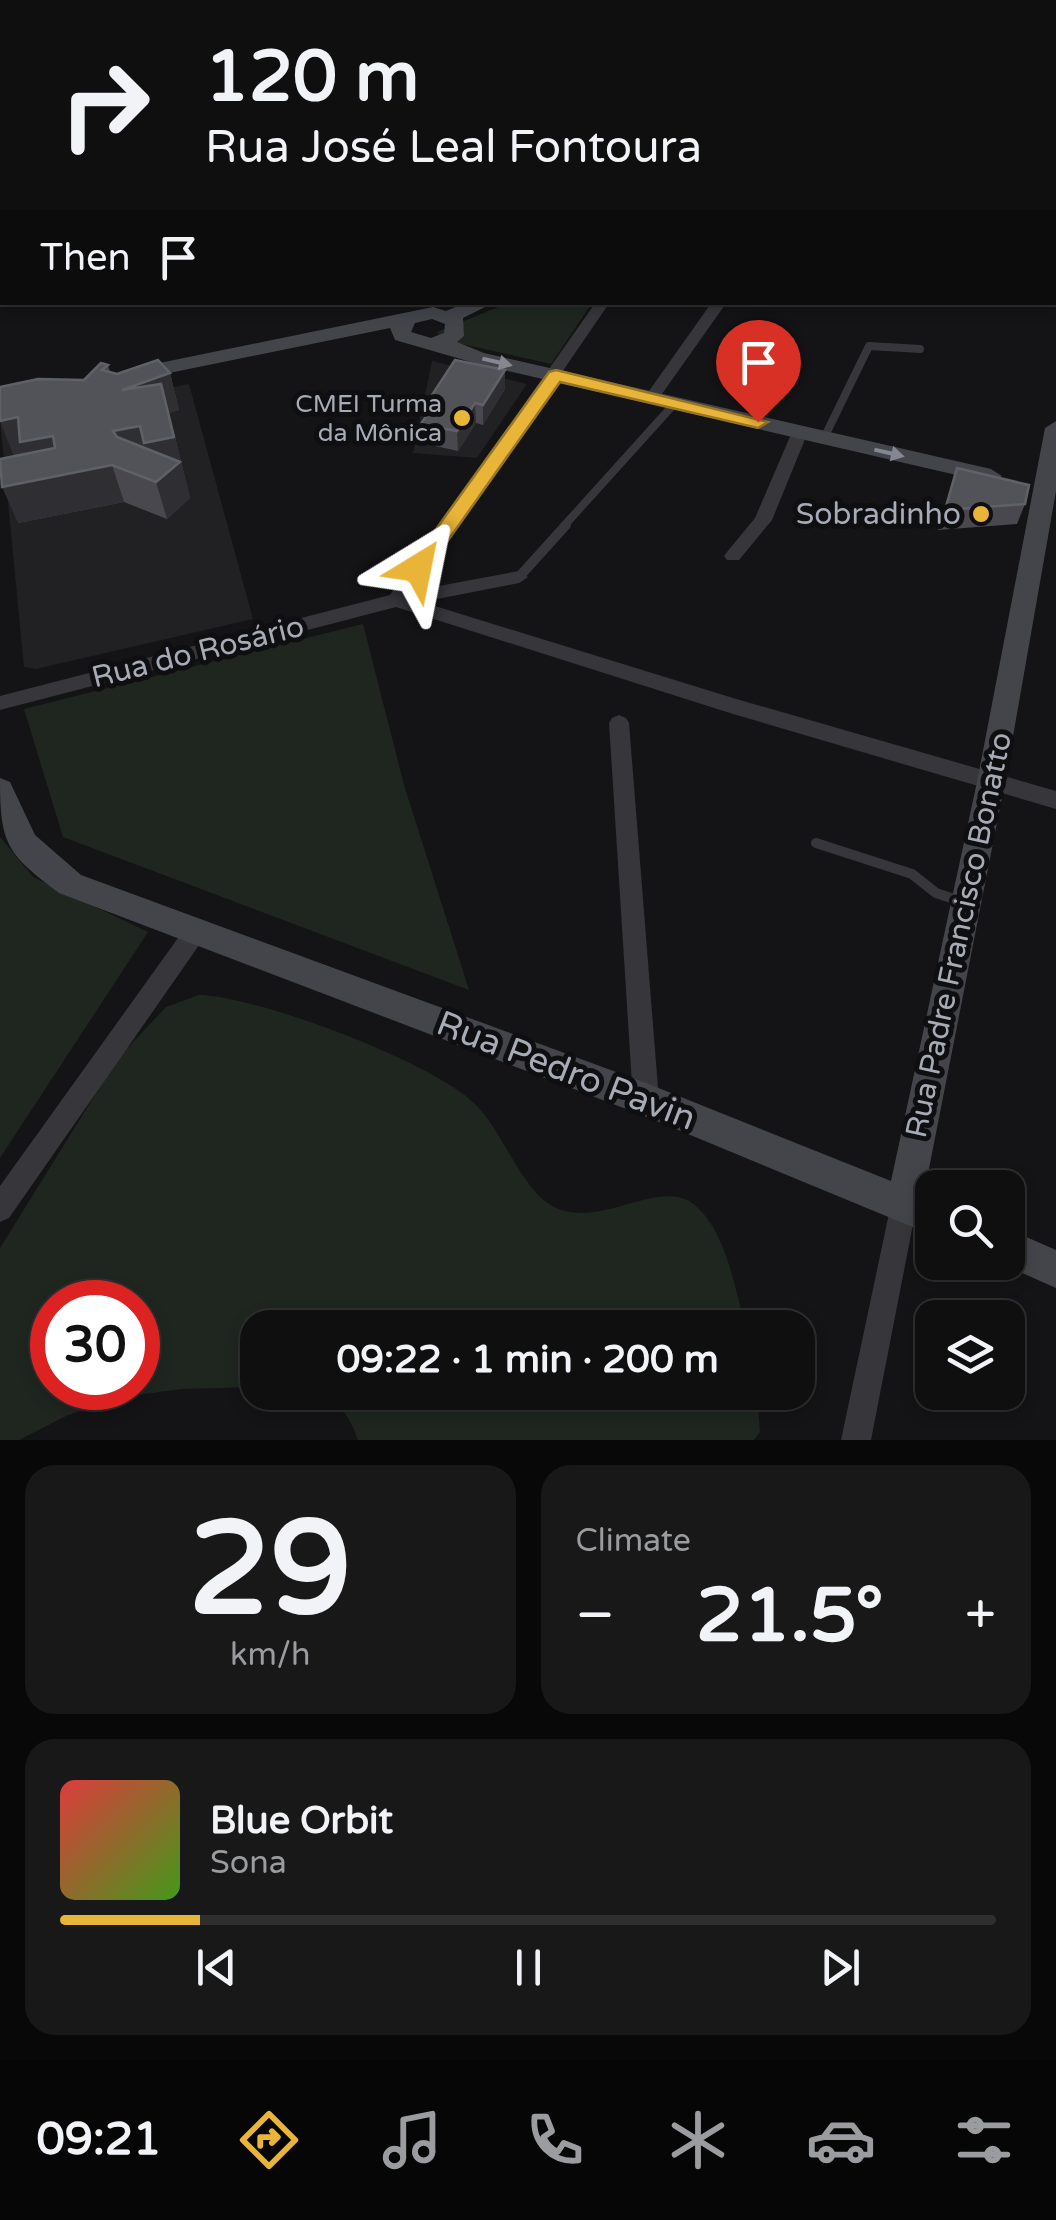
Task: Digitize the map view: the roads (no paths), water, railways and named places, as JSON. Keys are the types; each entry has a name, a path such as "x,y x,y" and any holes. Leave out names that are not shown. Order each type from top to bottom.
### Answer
{"street":[{"path":"601,305 556,376 396,600 733,706 1056,800"},
{"path":"652,398 718,305"},
{"path":"111,385 451,310 458,331 441,343"},
{"path":"411,321 414,343 441,343 478,358 1033,486"},
{"name":"Rua Padre Francisco Bonatto","path":"924,1170 966,903 992,782 1033,486 1056,428"},
{"path":"734,556 763,520 800,432"},
{"name":"Rua do Rosário","path":"0,703 396,600 519,576"},
{"path":"620,722 646,1100"},
{"name":"Rua Pedro Pavin","path":"0,790 11,829 34,858 70,884 646,1100 915,1209"},
{"path":"0,1209 196,931"},
{"name":"Rua Padre Francisco Bonatto","path":"856,1440 915,1221"},
{"path":"1025,1255 1056,1269"}],"lane":[{"path":"824,438 869,346 920,349"},
{"path":"519,576 676,403"},
{"path":"816,843 912,874 936,893 966,903"}],"place":[{"name":"CMEI Turma da Mônica","path":"462,418"},
{"name":"Sobradinho","path":"981,514"}]}
